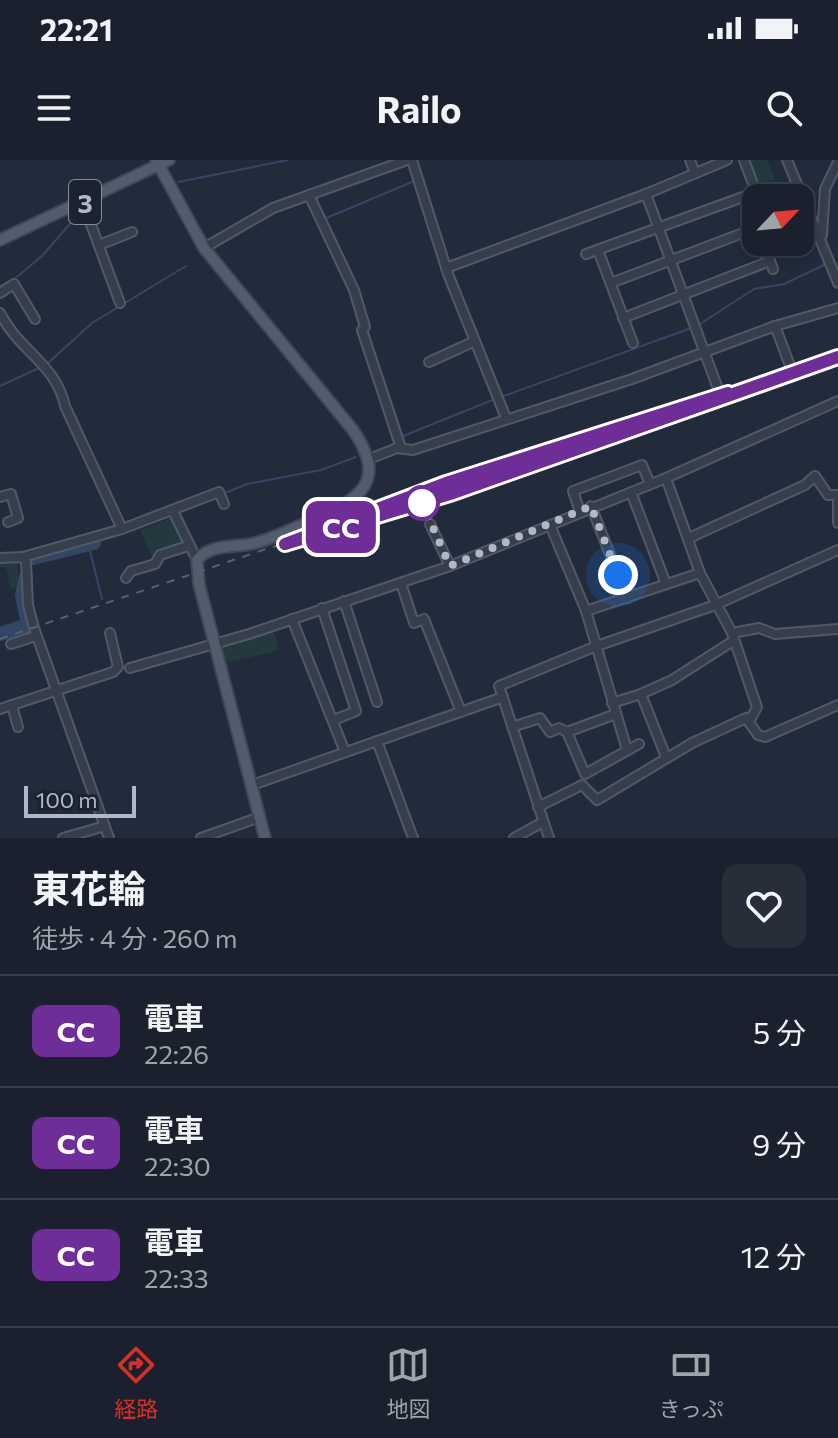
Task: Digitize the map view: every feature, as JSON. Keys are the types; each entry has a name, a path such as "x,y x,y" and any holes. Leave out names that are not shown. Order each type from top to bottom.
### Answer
{"main road":[{"name":"3","path":"0,240 83,203 161,162"},
{"path":"161,162 204,248 353,430 369,459 370,476 365,488 343,507 258,542 215,548 197,560 199,584 265,838"}],"street":[{"path":"204,248 273,208 410,160 446,268 506,418"},
{"path":"690,160 695,173"},
{"path":"744,160 753,184"},
{"path":"787,160 838,283"},
{"path":"446,268 646,194 721,161"},
{"path":"822,240 825,189 838,162"},
{"path":"646,194 717,386"},
{"path":"309,195 358,300 365,327 362,330 401,448"},
{"path":"586,254 742,197"},
{"path":"83,203 120,303"},
{"path":"611,283 742,231"},
{"path":"99,245 132,232"},
{"path":"598,250 633,343"},
{"path":"623,318 772,265 768,256"},
{"path":"0,293 14,284 35,319"},
{"path":"369,459 401,448 413,450 632,379 775,326 838,308"},
{"path":"0,313 12,336 45,366 61,388 65,406 122,529"},
{"path":"775,326 789,363"},
{"path":"429,362 475,341"},
{"path":"130,668 292,619 450,566 666,478 838,401"},
{"path":"580,512 573,491 642,465 650,484"},
{"path":"689,538 805,485 815,476 828,495 838,498 838,523"},
{"path":"666,478 700,573 732,637 757,707 749,722"},
{"path":"631,492 666,584"},
{"path":"0,497 11,494 18,518 8,522"},
{"path":"0,558 25,560 222,498"},
{"path":"591,506 627,598"},
{"path":"173,511 197,560"},
{"path":"430,524 450,566"},
{"path":"550,525 586,611 594,647 627,750"},
{"path":"126,578 131,571 155,564 160,555 188,546"},
{"path":"549,838 499,686 594,647 715,605 838,550"},
{"path":"25,560 28,605 36,636 109,838"},
{"path":"586,611 700,573"},
{"path":"401,583 414,623 424,619 461,712"},
{"path":"344,601 377,702"},
{"path":"322,608 356,711 334,720"},
{"path":"292,619 345,752"},
{"path":"612,703 672,680 732,637 759,628 775,634 838,629"},
{"path":"0,709 118,667 110,633"},
{"path":"11,644 36,636"},
{"path":"641,694 666,757"},
{"path":"252,785 503,697"},
{"path":"12,705 18,727"},
{"path":"538,807 582,785 597,800 666,757 746,718 758,735 774,735 838,705"},
{"path":"567,732 616,714"},
{"path":"512,727 540,718 550,732 559,728 567,732 585,774 639,744"},
{"path":"377,741 413,838"},
{"path":"201,838 260,817"},
{"path":"514,838 543,822"},
{"path":"63,838 105,826"}],"green space":[{"path":"747,160 767,160 775,179 755,184"},
{"path":"171,518 183,543 151,556 140,530"},
{"path":"0,561 17,561 20,587 11,589 6,567 0,567"},
{"path":"273,629 279,650 226,663 221,644"}],"waterway":[{"path":"178,182 288,160"},
{"path":"324,219 412,182"},
{"path":"12,281 43,255 81,211"},
{"path":"700,324 754,289 784,284 826,264"},
{"path":"47,364 92,323 186,266"},
{"path":"501,397 694,327"},
{"path":"0,386 41,367"},
{"path":"403,436 495,399"},
{"path":"225,493 247,484 321,470 356,457"},
{"path":"102,599 90,551 94,543 161,519"},
{"path":"33,558 94,543"},
{"path":"0,634 28,625 22,595 26,577"}],"railway":[{"path":"0,639 263,550 450,494 838,357"}],"train":[{"name":"CC","path":"728,393 446,483 285,544 450,494 838,357"}],"route":[{"path":"422,503 450,566 591,506 618,575"}]}
